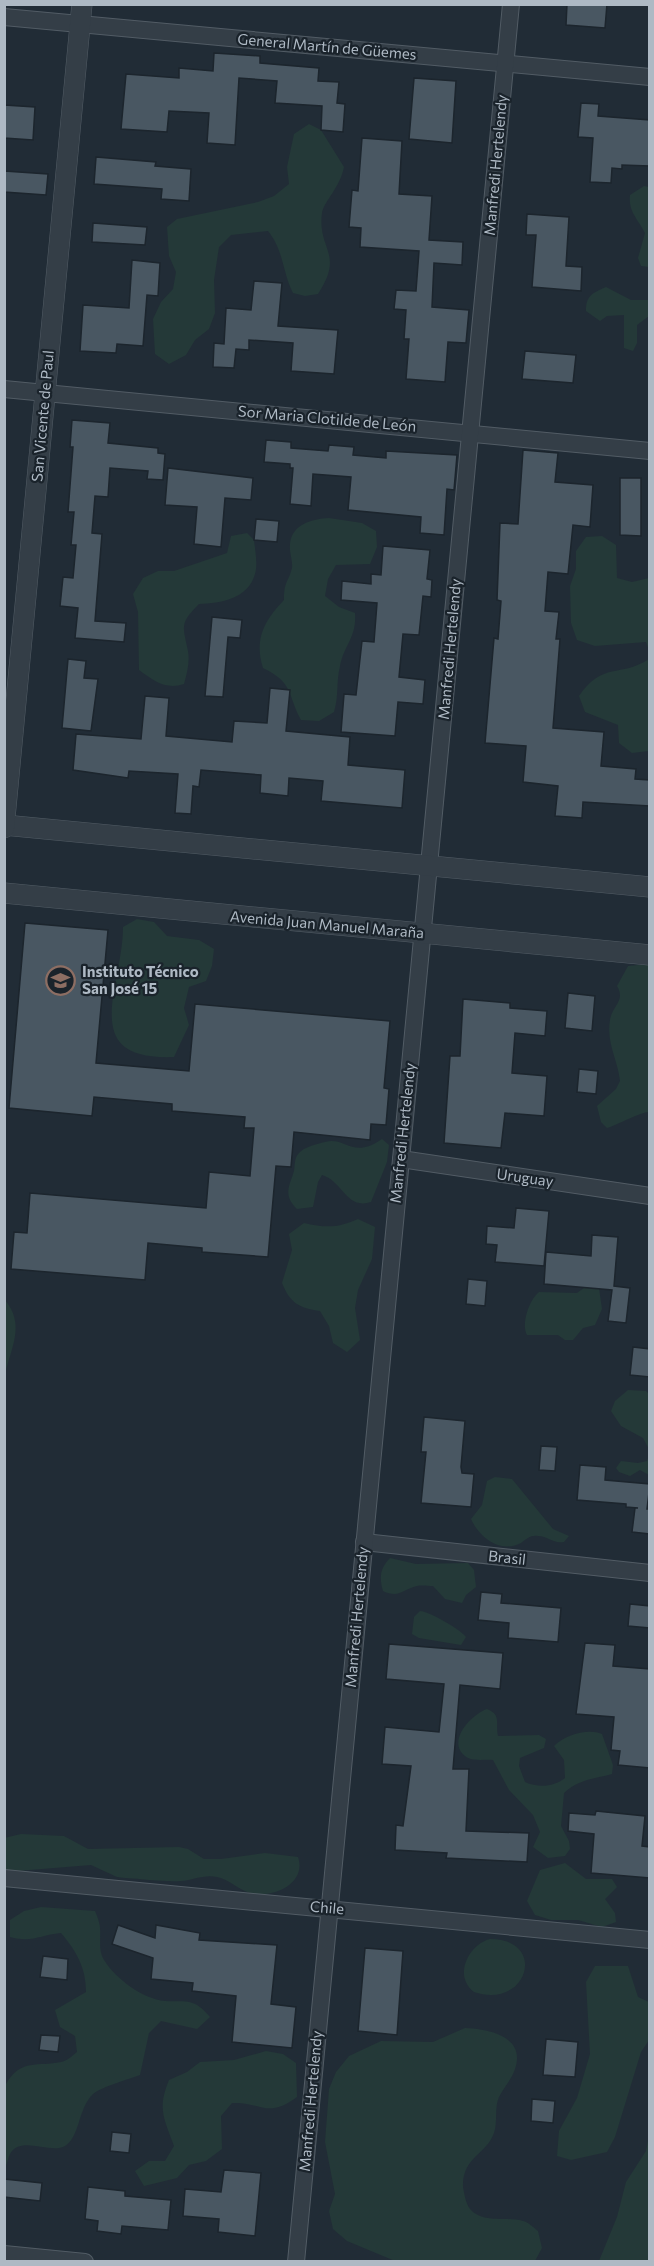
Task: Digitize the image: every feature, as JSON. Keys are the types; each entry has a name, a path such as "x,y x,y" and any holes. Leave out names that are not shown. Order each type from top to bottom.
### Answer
{"street":[{"name":"Manfredi Hertelendy","path":"296,2262 511,4"},
{"name":"General Martín de Güemes","path":"4,17 81,14 506,63 650,77"},
{"name":"San Vicente de Paul","path":"5,826 81,14"},
{"name":"Sor Maria Clotilde de León","path":"4,388 650,451"},
{"path":"5,826 650,887"},
{"name":"Avenida Juan Manuel Maraña","path":"4,893 650,955"},
{"name":"Uruguay","path":"401,1159 650,1196"},
{"name":"Brasil","path":"364,1542 650,1573"},
{"name":"Chile","path":"4,1878 650,1940"},
{"path":"4,2254 85,2262"}],"green space":[{"path":"309,124 321,130 344,167 322,213 323,236 330,260 326,280 318,294 305,296 293,293 277,246 268,231 231,235 219,247 214,280 215,313 209,329 195,340 186,355 169,364 155,354 153,319 161,302 173,289 176,272 169,256 167,227 177,219 258,202 274,196 289,184 287,167 294,134"},
{"path":"644,186 649,187 649,267 641,266 638,258 645,233 632,211 630,201 630,195"},
{"path":"606,287 631,300 649,300 649,316 637,325 637,343 633,351 624,348 624,315 607,316 600,321 586,311 587,301 591,295"},
{"path":"329,518 362,523 376,531 377,547 370,564 336,565 328,579 325,596 339,607 355,613 354,628 340,666 334,712 319,721 301,720 285,684 273,673 263,668 260,658 260,639 266,623 284,600 285,585 292,568 290,544 292,537 304,524"},
{"path":"247,533 254,540 256,557 256,570 251,582 246,589 233,598 199,604 185,621 184,630 189,659 184,684 166,685 155,681 139,670 138,612 133,594 143,578 158,571 174,571 227,553 231,536"},
{"path":"602,536 616,545 617,578 632,582 649,578 649,650 646,642 595,646 577,640 571,623 570,586 576,569 576,551 586,537"},
{"path":"649,659 649,751 632,753 619,743 618,725 585,712 579,696 596,678 639,665"},
{"path":"137,919 154,922 167,936 199,940 214,949 212,966 206,981 189,987 184,1008 189,1025 174,1057 144,1055 125,1047 115,1033 112,1016 113,996 123,927"},
{"path":"649,964 649,1112 607,1128 601,1122 597,1106 616,1089 620,1081 609,1028 611,1015 620,996 617,986 628,966"},
{"path":"382,1139 389,1145 387,1162 371,1202 356,1202 350,1199 335,1183 322,1175 318,1182 313,1207 297,1209 293,1204 289,1195 289,1186 295,1159 301,1151 325,1142 339,1142 356,1148 372,1145"},
{"path":"358,1219 375,1227 372,1259 358,1290 355,1308 360,1340 347,1352 333,1343 329,1326 320,1311 296,1303 288,1295 282,1283 292,1250 289,1234 304,1223 332,1226"},
{"path":"588,1285 599,1288 602,1309 595,1325 583,1328 573,1340 565,1340 558,1335 527,1335 525,1325 527,1312 539,1292 577,1293"},
{"path":"5,1300 11,1309 16,1327 5,1374"},
{"path":"628,1390 646,1391 649,1394 649,1449 643,1438 621,1426 611,1411 615,1401"},
{"path":"649,1455 649,1475 640,1470 630,1476 619,1472 616,1468 621,1461 638,1463 647,1461"},
{"path":"495,1477 512,1479 553,1529 569,1536 564,1542 535,1536 513,1546 505,1546 491,1542 479,1532 471,1519 482,1505 487,1481"},
{"path":"390,1558 416,1564 468,1563 474,1570 476,1587 466,1595 462,1603 445,1599 433,1586 417,1586 397,1594 388,1593 383,1591 381,1577 382,1569"},
{"path":"420,1611 437,1618 463,1634 466,1637 461,1645 419,1638 412,1634 414,1617"},
{"path":"487,1709 495,1714 498,1736 539,1735 546,1739 544,1748 520,1758 519,1766 525,1782 535,1785 551,1785 565,1778 564,1760 554,1746 559,1742 584,1732 602,1734 613,1765 612,1774 581,1782 564,1793 561,1826 569,1841 570,1849 565,1856 548,1858 533,1847 540,1832 533,1815 509,1790 493,1760 471,1759 460,1750 458,1743 463,1729 475,1716"},
{"path":"21,1834 64,1836 88,1849 179,1847 188,1849 204,1859 265,1853 298,1857 300,1866 293,1881 286,1887 269,1894 246,1892 217,1877 208,1876 174,1881 125,1878 117,1877 91,1865 5,1872 4,1838"},
{"path":"565,1863 586,1879 612,1879 617,1887 605,1899 615,1913 616,1922 602,1927 578,1920 551,1920 535,1915 527,1901 540,1870"},
{"path":"41,1907 95,1911 100,1926 102,1956 116,1974 139,1992 165,2001 190,2002 210,2017 197,2029 161,2021 149,2033 140,2075 93,2094 84,2107 70,2142 59,2148 30,2145 17,2147 11,2153 5,2167 6,2084 18,2070 24,2067 63,2061 77,2052 75,2036 60,2027 55,2010 86,1992 80,1961 61,1933 30,1939 10,1937 10,1920 24,1911"},
{"path":"490,1939 508,1942 520,1950 525,1961 524,1972 518,1983 507,1991 493,1995 474,1992 468,1985 464,1970 475,1948"},
{"path":"595,1966 628,1966 638,1997 649,2002 649,2040 641,2052 615,2137 607,2152 571,2160 557,2156 559,2131 577,2098 590,2054 586,1982"},
{"path":"465,2028 485,2030 504,2037 511,2042 517,2058 514,2073 498,2101 494,2133 466,2169 463,2187 465,2198 475,2214 488,2218 523,2221 538,2231 542,2248 535,2261 395,2261 347,2241 333,2229 329,2211 335,2194 325,2142 329,2089 336,2072 349,2056 381,2041 433,2042"},
{"path":"266,2051 283,2054 296,2063 297,2097 287,2104 271,2108 232,2103 221,2116 222,2149 206,2161 189,2165 177,2178 144,2186 135,2171 149,2161 165,2161 174,2146 163,2113 163,2099 169,2080 187,2072 200,2062 234,2060"},
{"path":"649,2135 649,2261 599,2261 617,2217 626,2182 646,2151"}],"building":[{"path":"567,4 607,4 605,28 566,25"},
{"path":"214,53 260,56 260,63 319,68 318,81 339,82 337,103 345,104 343,132 321,130 322,106 275,103 277,81 239,78 235,145 207,143 209,113 169,111 167,132 121,129 126,74 179,78 179,68 213,71"},
{"path":"414,78 456,81 452,143 409,139"},
{"path":"581,103 599,104 598,116 650,120 650,166 622,165 622,169 612,168 611,183 590,182 593,138 578,137"},
{"path":"4,105 35,107 33,140 4,138"},
{"path":"362,138 402,141 399,194 432,196 429,240 463,242 462,265 434,263 432,307 469,310 466,343 448,342 445,382 406,379 409,339 404,339 406,310 394,309 396,290 416,291 419,251 360,247 361,228 349,227 352,190 358,191"},
{"path":"96,157 156,162 155,166 191,169 189,201 161,199 162,189 94,184"},
{"path":"4,171 48,174 46,195 4,192"},
{"path":"527,214 569,217 566,266 582,267 581,291 532,287 536,235 526,235"},
{"path":"93,223 147,227 145,245 92,242"},
{"path":"132,260 160,263 158,296 147,295 143,346 117,344 116,353 80,351 83,305 129,308"},
{"path":"254,281 282,283 278,326 338,330 334,374 291,371 293,343 249,340 249,350 236,349 234,368 213,367 214,343 224,344 226,308 251,310"},
{"path":"525,351 576,355 573,383 522,379"},
{"path":"72,420 110,423 108,443 158,448 158,453 165,454 163,480 147,479 148,471 110,468 108,497 95,496 92,533 102,534 95,621 126,623 124,642 75,638 78,608 60,606 63,577 73,578 76,545 71,545 74,512 68,512 73,447 70,447"},
{"path":"266,440 291,442 291,448 328,451 329,445 354,447 353,455 386,458 386,451 457,455 454,490 447,489 444,535 420,533 421,517 348,510 351,477 313,474 311,506 290,504 293,468 290,468 290,464 264,462"},
{"path":"523,450 558,453 555,482 593,485 590,527 573,525 568,574 548,572 545,611 559,612 556,639 560,639 553,728 604,732 601,766 636,769 635,779 650,780 650,806 583,802 582,818 555,816 558,786 523,782 526,746 485,743 494,638 498,639 501,601 497,600 500,523 518,524"},
{"path":"168,468 253,478 251,500 225,498 221,547 194,544 197,507 165,505"},
{"path":"620,478 641,478 641,536 620,535"},
{"path":"256,519 279,521 277,542 254,540"},
{"path":"383,546 430,550 427,579 432,580 431,597 423,596 419,635 403,634 399,677 425,680 423,704 398,702 395,736 341,732 344,694 356,695 362,641 374,642 377,603 341,600 342,581 371,584 371,574 381,575"},
{"path":"212,617 242,620 240,638 228,637 223,697 205,696"},
{"path":"68,659 86,661 84,678 98,679 91,731 62,728"},
{"path":"270,688 290,690 286,731 350,737 348,765 405,770 402,808 321,801 323,781 289,778 288,796 260,793 261,775 201,770 199,787 193,786 191,814 175,813 178,774 129,771 128,778 73,770 76,734 141,739 145,696 169,698 166,736 232,742 234,721 267,723"},
{"path":"25,923 108,930 96,1063 189,1071 195,1004 390,1021 384,1088 389,1089 386,1125 371,1124 370,1140 294,1132 291,1167 276,1166 268,1257 202,1252 202,1248 148,1243 145,1280 11,1269 14,1232 27,1233 30,1193 206,1208 209,1172 250,1176 254,1128 244,1128 245,1117 172,1111 172,1104 94,1097 92,1116 9,1108"},
{"path":"568,993 595,996 592,1031 565,1028"},
{"path":"463,999 510,1003 510,1008 547,1011 545,1036 515,1033 512,1073 547,1076 544,1116 505,1113 501,1148 444,1143 450,1056 460,1056"},
{"path":"579,1069 598,1071 596,1094 577,1092"},
{"path":"516,1208 549,1211 544,1266 495,1262 497,1245 486,1244 487,1226 514,1228"},
{"path":"592,1235 618,1237 614,1286 630,1288 626,1323 608,1321 612,1290 544,1284 546,1252 591,1256"},
{"path":"468,1279 487,1281 485,1306 466,1304"},
{"path":"633,1347 650,1349 650,1377 630,1375"},
{"path":"424,1417 465,1421 461,1467 462,1473 474,1474 471,1507 421,1503 426,1452 421,1452"},
{"path":"541,1446 557,1447 555,1471 539,1470"},
{"path":"580,1465 606,1467 605,1480 650,1484 647,1509 650,1509 650,1534 632,1532 635,1508 638,1508 626,1507 626,1504 577,1500"},
{"path":"481,1592 502,1594 501,1603 561,1608 558,1642 508,1638 509,1623 478,1620"},
{"path":"630,1604 650,1606 650,1628 628,1626"},
{"path":"585,1643 615,1645 613,1666 650,1669 650,1768 618,1765 620,1751 611,1750 614,1717 576,1714"},
{"path":"389,1644 503,1653 500,1689 460,1685 453,1769 469,1769 466,1831 529,1833 527,1862 446,1858 447,1853 395,1850 396,1825 403,1826 411,1766 382,1764 385,1727 439,1732 444,1684 386,1679"},
{"path":"596,1811 645,1816 642,1846 650,1847 650,1878 591,1873 594,1834 568,1831 569,1813 595,1815"},
{"path":"118,1925 155,1938 156,1925 200,1933 199,1940 277,1945 271,2004 296,2007 292,2048 232,2042 236,1996 192,1991 193,1983 151,1979 153,1958 112,1944"},
{"path":"365,1948 403,1951 397,2035 358,2031"},
{"path":"43,1956 68,1959 67,1980 40,1977"},
{"path":"41,2035 60,2036 58,2052 39,2050"},
{"path":"546,2039 578,2042 575,2077 543,2075"},
{"path":"532,2099 555,2101 553,2123 531,2121"},
{"path":"112,2132 131,2134 129,2153 110,2151"},
{"path":"224,2170 261,2173 255,2236 218,2232 219,2219 183,2216 185,2189 221,2192"},
{"path":"4,2179 42,2183 40,2201 4,2197"},
{"path":"88,2187 125,2191 125,2196 171,2200 168,2230 122,2226 121,2234 97,2231 98,2221 85,2219"}],"place":[{"name":"Instituto Técnico San José 15","path":"61,981"}]}
